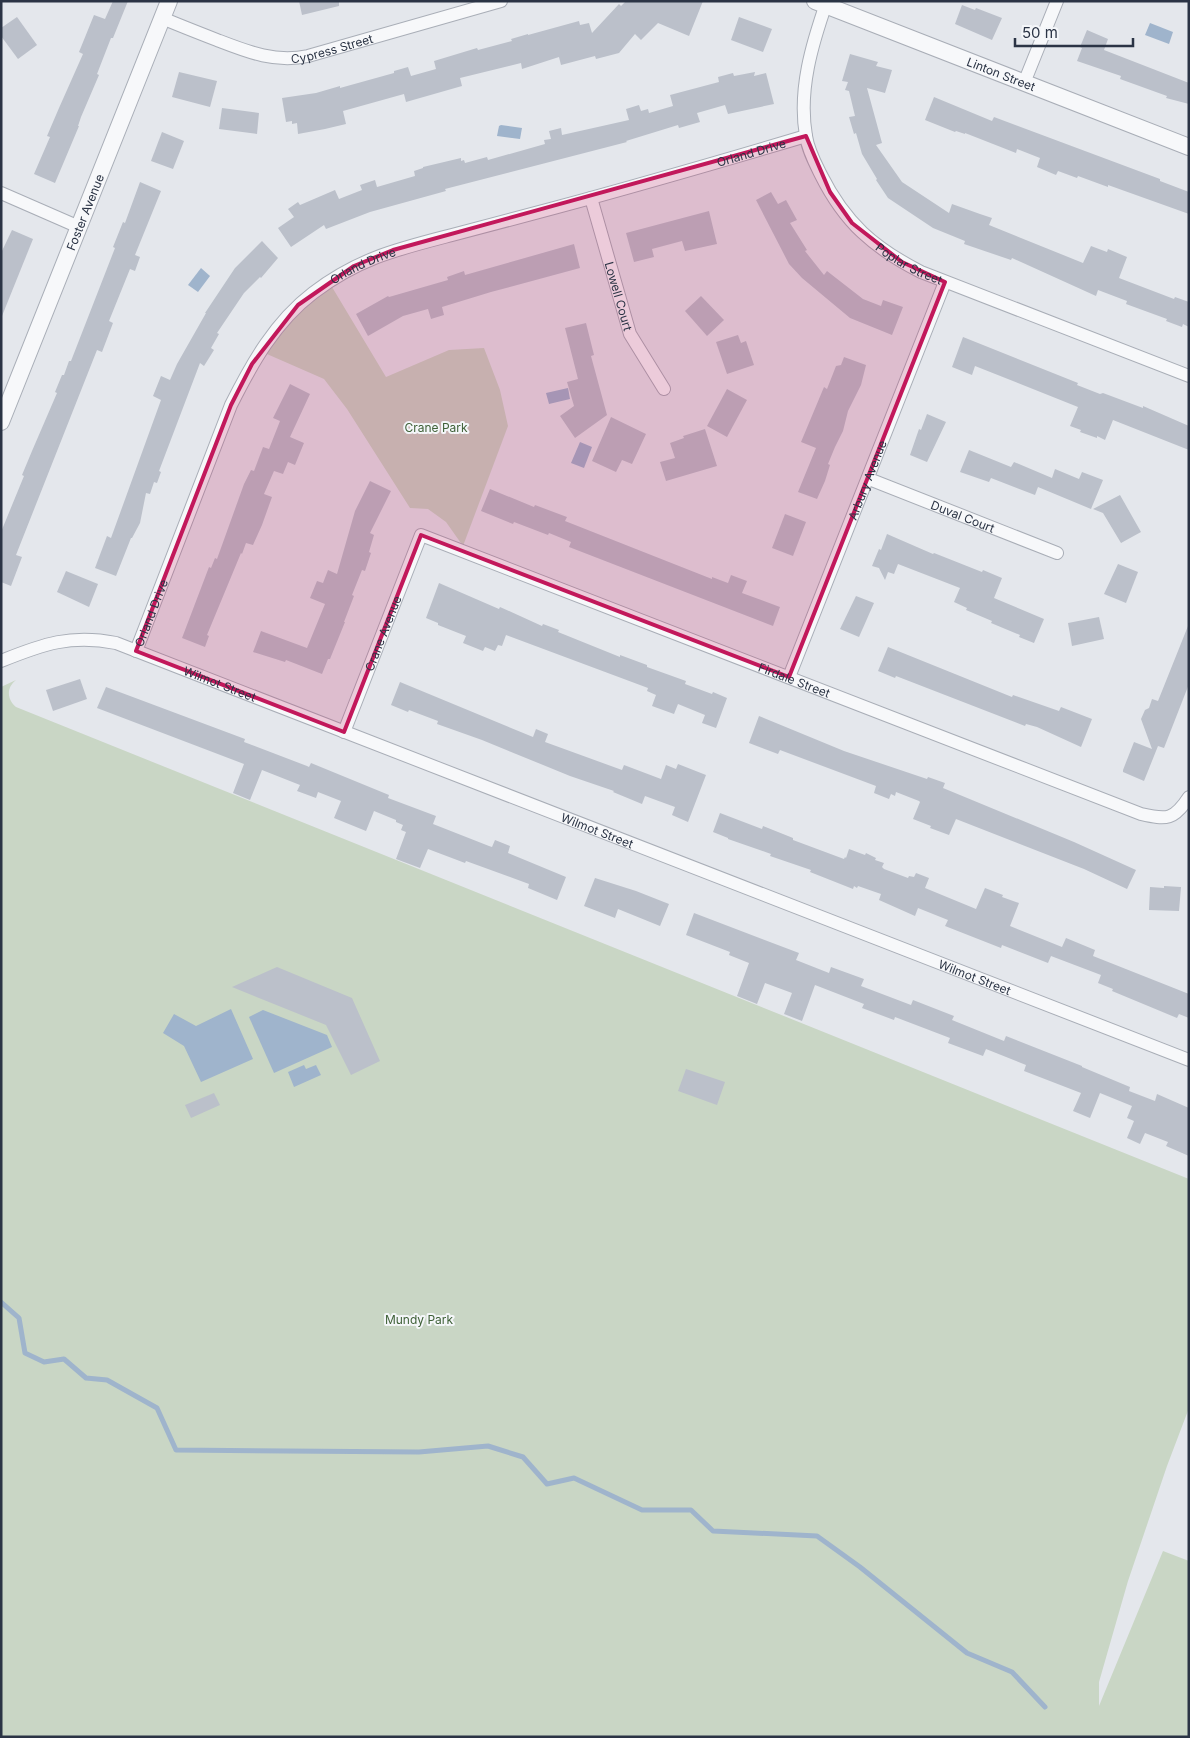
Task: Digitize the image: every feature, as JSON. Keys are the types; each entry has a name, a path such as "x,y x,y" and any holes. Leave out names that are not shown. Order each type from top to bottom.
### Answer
{"street":[{"name":"Foster Avenue","path":"1,422 169,1"},
{"name":"Cypress Street","path":"162,18 251,53 288,59 308,56 501,1"},
{"path":"1024,83 1057,1"},
{"name":"Linton Street","path":"822,3 1189,147"},
{"name":"Poplar Street","path":"822,3 808,62 804,107 806,136 812,155 830,192 852,223 882,249 921,272 1189,376"},
{"name":"Orland Drive","path":"136,651 231,405 260,351 298,305 354,266 386,253 591,198 806,136"},
{"path":"1,193 79,227"},
{"name":"Lowell Court","path":"591,198 630,334 664,389"},
{"name":"Arbury Avenue","path":"789,677 869,479 945,282"},
{"name":"Duval Court","path":"869,479 1057,552"},
{"name":"Firdale Street","path":"421,534 1141,814 1159,818 1170,817 1183,806 1189,796"},
{"name":"Crane Avenue","path":"344,732 421,534"},
{"name":"Wilmot Street","path":"1,661 36,646 70,640 116,643 1189,1060"}],"highlighted area":[{"path":"806,136 830,192 852,223 902,262 945,282 789,677 421,535 344,732 136,651 231,405 252,364 298,305 354,266 393,250"}],"green space":[{"name":"Crane Park","path":"329,282 386,377 449,350 484,348 500,390 508,426 463,546 446,522 428,509 410,508 347,409 324,379 260,351"},
{"name":"Mundy Park","path":"16,680 9,690 9,697 16,707 1189,1179 1189,1408 1128,1581 1099,1682 1099,1706 1163,1551 1189,1561 1189,1737 1,1737 1,687"}],"water":[{"path":"1150,23 1173,32 1169,44 1145,35"},
{"path":"499,126 522,128 520,139 497,136"},
{"path":"201,268 210,276 198,292 188,285"},
{"path":"568,388 570,399 549,404 546,393"},
{"path":"580,442 592,447 584,468 571,463"},
{"path":"231,1009 253,1059 201,1082 184,1046 163,1033 174,1014 196,1026"},
{"path":"263,1010 327,1035 332,1047 274,1073 249,1017"},
{"path":"304,1065 306,1069 316,1065 321,1075 294,1087 288,1072"}],"building":[{"path":"113,1 128,1 113,38 111,38 97,74 99,75 55,183 34,174 50,137 47,136 83,54 79,52 94,15 105,19"},
{"path":"299,1 339,1 339,6 302,15"},
{"path":"626,1 703,1 689,36 658,23 641,40 635,34 619,53 596,59 595,56 561,65 559,57 522,69 521,63 460,78 462,86 406,102 404,94 343,111 346,124 325,129 298,134 297,123 292,124 292,121 286,122 282,98 316,93 340,86 340,88 394,73 394,71 408,67 411,76 436,69 434,61 579,21 580,25 589,23 592,33 619,4 621,6"},
{"path":"962,5 1002,18 992,40 955,24"},
{"path":"17,17 37,45 18,59 1,36 1,28"},
{"path":"739,17 772,29 763,52 731,40"},
{"path":"1087,30 1108,39 1104,50 1189,83 1189,104 1166,98 1167,96 1120,79 1121,76 1077,61"},
{"path":"850,54 878,62 876,66 892,70 885,93 867,88 882,143 876,145 902,182 949,213 952,204 992,218 989,225 1083,263 1091,246 1107,252 1108,249 1127,257 1119,278 1174,299 1175,297 1189,302 1189,327 1183,324 1182,327 1166,321 1167,319 1126,304 1127,301 1098,290 1096,296 1012,258 1011,260 964,244 965,241 933,228 888,198 862,154 849,117 855,116 849,91 845,90 848,82 842,81"},
{"path":"179,72 217,81 210,107 172,97"},
{"path":"755,72 754,76 766,73 774,104 728,114 725,105 697,113 700,122 679,128 678,125 627,142 445,189 446,191 370,212 326,229 324,225 291,247 278,228 294,217 288,209 298,202 300,205 335,190 339,199 362,190 360,185 375,180 377,187 415,176 414,171 423,167 461,158 461,161 464,160 465,163 487,157 488,160 545,144 544,140 551,139 549,131 561,128 562,135 629,120 626,109 639,105 641,111 648,109 649,113 673,106 670,95 719,82 718,77 733,73 734,76"},
{"path":"934,97 992,121 994,117 1160,179 1160,181 1189,192 1189,214 1078,176 1077,178 1058,171 1056,175 1037,167 1040,158 1017,149 1016,153 925,120"},
{"path":"222,108 259,113 257,134 219,129"},
{"path":"162,132 184,141 173,169 151,161"},
{"path":"140,182 161,191 135,255 140,257 135,271 130,269 109,321 113,323 102,352 97,350 16,555 22,557 11,586 1,582 1,532 24,476 22,475 57,393 55,392 69,361 71,361 115,248 113,247 123,222 125,223"},
{"path":"771,192 778,204 786,200 797,220 790,223 807,250 805,251 824,275 827,271 863,299 881,306 883,300 903,307 892,335 850,318 802,278 789,264 756,200"},
{"path":"709,211 717,244 685,251 682,241 652,249 654,257 634,262 626,233"},
{"path":"12,230 33,239 2,316 1,253"},
{"path":"262,241 278,258 261,278 244,293 217,333 219,334 211,348 214,350 204,366 200,363 159,471 161,472 157,483 154,482 150,494 146,493 140,523 131,538 116,576 95,568 107,536 111,538 161,400 153,396 161,376 170,380 205,313 235,268"},
{"path":"574,244 580,268 442,307 444,315 431,319 428,309 403,316 368,336 356,314 388,296 448,280 447,277 464,271 465,275"},
{"path":"701,296 724,320 707,336 685,311"},
{"path":"586,323 594,355 591,356 607,415 575,438 560,416 574,406 567,382 578,379 565,328"},
{"path":"738,335 741,343 746,341 754,365 727,374 716,342"},
{"path":"963,337 1078,383 1077,385 1143,408 1143,406 1189,426 1189,450 1113,420 1105,440 1080,432 1081,430 1070,426 1078,407 975,366 972,375 952,367"},
{"path":"844,357 866,365 861,385 848,411 843,431 828,464 830,465 825,481 817,499 798,492 816,448 801,442 824,387 827,389 836,366 841,365"},
{"path":"290,384 310,394 290,437 304,443 295,465 288,462 283,474 274,471 264,494 272,497 262,525 253,545 246,543 241,553 207,635 209,636 205,647 182,638 209,567 211,568 215,558 217,559 244,484 251,470 254,471 263,447 269,449 280,421 273,418"},
{"path":"727,389 747,400 727,437 707,426"},
{"path":"927,414 946,422 927,462 910,455 919,429 921,430"},
{"path":"611,417 646,434 632,464 622,460 616,472 592,461"},
{"path":"705,429 717,466 666,481 660,462 675,458 670,443 684,438 683,436"},
{"path":"969,450 1011,467 1014,462 1052,478 1055,469 1079,479 1082,472 1103,480 1091,509 1038,487 1035,495 991,478 989,482 960,472"},
{"path":"370,481 391,491 370,533 374,535 365,571 362,570 352,595 354,596 345,622 322,674 286,660 285,662 253,652 261,631 307,648 325,604 310,598 317,581 323,583 328,570 337,574 355,511"},
{"path":"490,489 534,507 535,505 567,517 565,521 712,579 712,577 728,583 731,575 747,581 742,593 780,607 773,626 569,547 571,542 549,533 548,535 514,522 513,524 481,511"},
{"path":"1120,495 1141,532 1121,543 1103,513 1093,509"},
{"path":"785,514 806,522 793,556 772,548"},
{"path":"887,534 933,554 1002,578 994,598 1044,619 1034,643 991,623 992,621 966,610 967,608 954,602 960,588 898,564 894,574 888,572 885,580 879,568 872,566"},
{"path":"1118,564 1138,572 1126,603 1104,594"},
{"path":"66,571 98,584 89,607 57,592"},
{"path":"439,583 499,609 500,607 542,626 543,624 559,630 558,632 620,657 620,655 686,681 685,684 727,698 716,728 702,723 705,715 678,704 674,714 652,706 656,695 647,691 648,688 506,635 502,646 498,645 495,651 485,647 483,651 463,643 466,636 426,618"},
{"path":"856,596 874,603 859,637 840,629"},
{"path":"1099,617 1104,639 1072,646 1068,623"},
{"path":"1188,626 1189,684 1164,748 1158,746 1144,781 1123,772 1123,770 1134,742 1152,749 1141,719 1145,710 1149,708 1152,699 1158,701"},
{"path":"888,647 1012,697 1013,695 1059,711 1061,707 1092,719 1081,747 1037,727 1026,724 1025,726 896,676 895,678 878,671"},
{"path":"80,679 87,699 53,711 46,690"},
{"path":"400,682 533,737 536,729 548,734 545,742 622,770 624,765 661,779 666,765 676,769 678,764 706,775 688,822 672,815 675,807 645,796 642,804 614,791 570,776 437,724 438,721 391,705"},
{"path":"106,687 245,739 244,742 309,767 311,763 389,795 388,798 436,816 433,824 492,847 495,840 510,846 508,853 566,877 557,900 528,888 529,884 428,849 420,868 396,859 406,832 401,830 403,825 396,822 396,820 374,811 366,831 334,818 341,801 318,792 316,798 297,791 300,785 262,770 250,800 233,793 244,764 97,708"},
{"path":"759,716 844,751 927,779 928,777 945,783 943,788 1074,842 1136,870 1127,889 1084,869 956,819 949,835 930,828 931,826 913,819 919,801 896,792 895,796 891,794 889,799 874,793 876,786 780,750 778,754 749,743"},
{"path":"720,813 762,829 763,826 793,838 793,840 844,859 849,849 865,855 866,853 876,858 875,860 884,863 882,867 884,869 908,878 909,876 914,877 916,873 929,878 925,888 976,909 985,888 1003,895 1002,897 1019,903 1010,926 1062,947 1066,938 1095,950 1093,956 1189,994 1189,1018 1179,1014 1177,1018 1112,991 1113,989 1098,983 1101,975 1051,956 1048,963 1002,945 1001,948 945,926 948,920 918,908 915,916 879,900 881,894 858,886 857,888 854,886 853,889 810,872 811,870 770,856 771,854 728,839 713,832"},
{"path":"595,878 669,904 660,926 618,909 615,918 584,906"},
{"path":"1164,886 1181,887 1179,911 1149,910 1150,887 1164,888"},
{"path":"694,913 799,953 796,960 829,973 831,967 864,979 861,986 911,1005 913,1000 954,1016 952,1020 1004,1041 1006,1036 1082,1066 1130,1087 1129,1091 1155,1101 1157,1094 1189,1108 1189,1156 1166,1146 1168,1142 1145,1133 1140,1144 1127,1138 1134,1121 1127,1118 1132,1106 1100,1093 1090,1118 1073,1111 1081,1093 1024,1071 1026,1065 986,1049 983,1056 948,1043 950,1038 895,1017 894,1020 862,1008 864,1004 815,985 802,1021 784,1014 792,993 765,983 757,1004 737,996 749,963 729,955 730,952 686,935"},
{"path":"277,967 352,998 380,1061 351,1075 326,1025 232,987"},
{"path":"686,1069 725,1082 717,1105 678,1091"},
{"path":"214,1093 220,1105 191,1118 185,1105"}],"waterway":[{"path":"1,1302 19,1318 25,1353 44,1362 64,1359 86,1378 107,1380 157,1408 176,1450 419,1452 488,1446 523,1457 547,1484 574,1478 642,1510 691,1510 713,1531 817,1536 860,1567 967,1653 1012,1672 1045,1707"}]}
